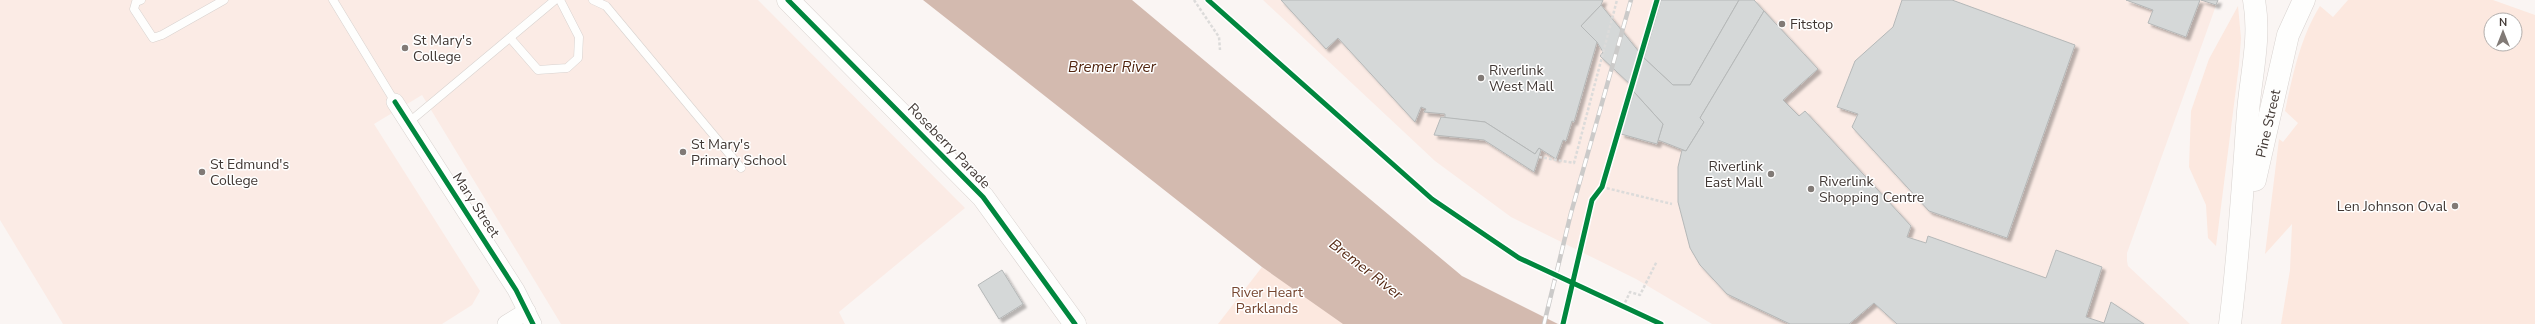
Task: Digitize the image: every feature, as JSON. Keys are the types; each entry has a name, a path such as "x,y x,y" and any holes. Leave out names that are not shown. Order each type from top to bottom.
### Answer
{"main road":[{"name":"Roseberry Parade","path":"788,0 983,197 1075,324"},
{"name":"Pine Street","path":"2230,324 2240,250 2249,110 2258,37 2254,0"},
{"name":"Pine Street","path":"2240,250 2288,35 2304,0"}],"street":[{"name":"Mary Street","path":"395,102 516,290 530,318"},
{"path":"506,324 530,318"}],"lane":[{"path":"140,0 136,2 134,9 153,38 162,35 224,0"},
{"path":"333,0 395,102"},
{"path":"408,123 555,0"},
{"path":"510,38 538,70 567,68 578,58 579,38 560,0"},
{"path":"593,0 606,6 741,168"}],"path":[{"path":"1194,0 1219,37 1220,50"},
{"path":"1539,157 1574,163 1617,0"},
{"path":"1604,179 1600,189 1672,204"},
{"path":"1623,307 1630,292 1640,295 1657,261"},
{"path":"1616,304 1630,310"}],"shaded area":[{"path":"0,0 758,0 965,208 839,312 845,324 561,324 422,95 374,124 480,291 472,305 442,324 63,324 0,220"},
{"name":"Riverlink Shopping Centre","path":"1263,0 2218,0 2127,253 2128,266 2190,324 1712,324 1636,279 1511,217 1435,161"}],"green space":[{"path":"2348,0 2493,0 2535,15 2535,324 2281,324 2290,270 2292,224 2265,254 2279,139 2283,142 2298,123 2285,111 2302,44 2320,6 2333,17"},
{"path":"2238,6 2241,38 2239,65 2216,246 2208,238 2206,205 2189,167 2191,111 2209,59"},
{"name":"River Heart Parklands","path":"1262,267 1346,324 1218,324"}],"water":[{"name":"Bremer River","path":"923,0 1132,0 1462,276 1558,324 1343,324 1262,267"}],"building":[{"name":"Riverlink West Mall","path":"1281,0 1603,0 1601,5 1581,26 1597,42 1574,122 1572,121 1566,141 1563,140 1556,159 1539,148 1535,154 1485,122 1445,118 1445,114 1424,112 1426,109 1421,107 1415,122 1338,38 1326,49"},
{"path":"1661,0 1739,0 1690,85 1673,85 1644,58"},
{"path":"1739,0 1754,0 1764,11 1700,118 1704,122 1686,151 1658,140 1663,124 1634,92 1633,87 1600,56 1603,52 1597,42 1581,26 1601,5 1644,58 1673,85 1690,85"},
{"path":"1902,0 1952,0 2075,45 2007,238 1929,211 1852,127 1858,114 1837,107 1855,61 1893,27"},
{"path":"2126,0 2200,0 2186,37 2148,23 2153,10"},
{"path":"2201,0 2218,0 2216,5"},
{"name":"Riverlink East Mall","path":"1764,11 1818,69 1783,100 1799,116 1805,111 1911,226 1907,237 1926,243 1928,236 2046,278 2056,250 2102,267 2086,317 2104,323 2111,302 2144,324 1897,324 1874,303 1849,324 1790,324 1727,294 1700,265 1690,248 1678,202 1678,167 1682,150 1686,151 1704,122 1700,118"},
{"path":"1634,92 1663,124 1657,144 1621,134"},
{"path":"1441,117 1485,122 1535,154 1539,148 1541,150 1534,172 1484,140 1434,135"},
{"path":"1002,270 1023,304 999,319 978,285"}],"railway":[{"path":"1544,324 1571,213 1631,0"}],"cycle path":[{"path":"788,0 983,197 1075,324"},
{"path":"1208,0 1432,199 1519,258 1661,324"},
{"path":"1563,324 1592,200 1602,187 1657,0"},
{"path":"395,102 516,290 533,324"}],"place":[{"name":"Fitstop","path":"1782,24"},
{"name":"St Mary's College","path":"405,48"},
{"name":"Riverlink West Mall","path":"1481,78"},
{"name":"St Mary's Primary School","path":"683,152"},
{"name":"St Edmund's College","path":"202,172"},
{"name":"Riverlink East Mall","path":"1771,174"},
{"name":"Riverlink Shopping Centre","path":"1811,189"},
{"name":"Len Johnson Oval","path":"2455,206"}]}
